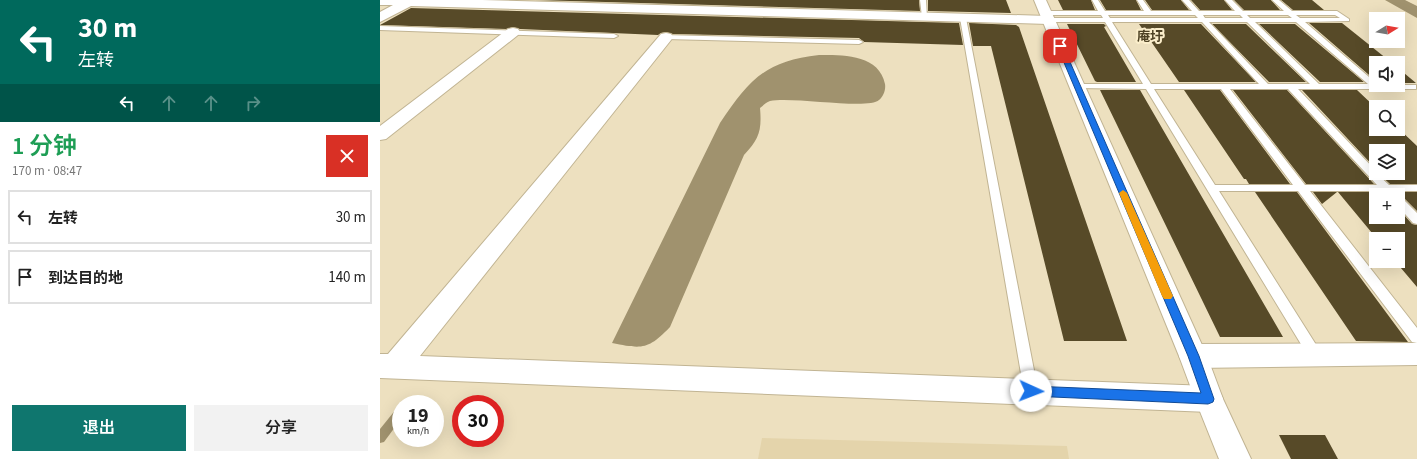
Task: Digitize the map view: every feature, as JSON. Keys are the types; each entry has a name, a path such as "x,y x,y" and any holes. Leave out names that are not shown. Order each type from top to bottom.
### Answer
{"street":[{"path":"380,1 963,18 1045,11 1193,356 1208,399 1235,459"},
{"path":"380,18 411,1"},
{"path":"380,135 513,32"},
{"path":"387,366 666,38"},
{"path":"1193,356 1417,354"},
{"path":"387,366 1208,399"}],"lane":[{"path":"923,0 925,17"},
{"path":"1095,0 1315,355"},
{"path":"1140,0 1149,13"},
{"path":"1185,0 1265,86"},
{"path":"1228,0 1316,86"},
{"path":"1275,0 1369,81"},
{"path":"1045,11 1106,17 1205,21 1347,20 1337,13 1290,12 1149,13 1106,17"},
{"path":"963,18 1031,391"},
{"path":"380,28 614,36"},
{"path":"666,38 859,42"},
{"path":"1077,86 1369,87"},
{"path":"1223,86 1417,338"},
{"path":"1290,86 1386,188"},
{"path":"1405,87 1413,87"},
{"path":"1211,188 1302,188 1369,191"},
{"path":"1405,190 1417,188"},
{"path":"1405,207 1417,220"}],"shaded area":[{"path":"1385,0 1405,0 1417,6 1417,18"},
{"path":"819,55 848,56 868,62 881,74 885,84 885,91 882,97 872,103 860,104 780,100 770,101 760,108 760,129 756,139 744,155 670,327 656,340 644,346 638,347 612,343 720,123 730,108 750,84 760,75 785,62"},
{"path":"762,438 1067,446 1069,459 758,459"}],"building":[{"path":"535,0 919,0 920,11"},
{"path":"928,0 1006,0 1011,13 928,11"},
{"path":"1058,0 1091,0 1095,10 1063,10"},
{"path":"1100,0 1136,0 1141,10 1106,10"},
{"path":"1145,0 1181,0 1189,10 1152,10"},
{"path":"1191,0 1224,0 1232,10 1200,10"},
{"path":"1234,0 1271,0 1280,10 1244,10"},
{"path":"1281,0 1312,0 1324,10 1293,10"},
{"path":"411,8 959,23 963,45 864,42 859,38 673,34 666,32 658,35 520,29 513,27 506,29 380,25"},
{"path":"969,23 1016,25 1019,27 1127,341 1064,341 991,46 973,46"},
{"path":"1309,23 1342,23 1369,45 1369,48 1373,48 1383,56 1369,56 1369,75"},
{"path":"1067,24 1104,24 1106,26 1104,27 1136,82 1095,81"},
{"path":"1139,24 1201,24 1256,82 1179,82"},
{"path":"1212,24 1246,24 1306,82 1269,82"},
{"path":"1259,24 1295,24 1364,82 1320,82"},
{"path":"1405,74 1416,83 1405,83"},
{"path":"1100,90 1140,90 1283,337 1220,337"},
{"path":"1184,90 1220,90 1290,184 1249,184 1246,179 1244,179"},
{"path":"1233,90 1287,90 1374,184 1306,184"},
{"path":"1302,90 1357,90 1369,101 1369,136 1405,136 1405,135 1417,146 1417,184 1390,184 1386,180 1405,180 1405,144 1369,144 1369,162"},
{"path":"1255,192 1297,192 1408,342 1356,341"},
{"path":"1313,192 1337,192 1322,204"},
{"path":"1338,192 1369,192 1369,224 1405,224 1405,216 1412,224 1417,225 1417,287 1401,268 1405,268 1405,232 1371,232"},
{"path":"1405,192 1417,192 1417,211 1405,199"},
{"path":"1279,435 1325,435 1338,459 1291,459"}],"waterway":[{"path":"380,438 392,423"}],"slow traffic":[{"path":"1123,193 1168,296"}],"district":[{"name":"庵圩","path":"1150,36"}],"route":[{"path":"1031,391 1208,399 1193,356 1060,46"}]}
